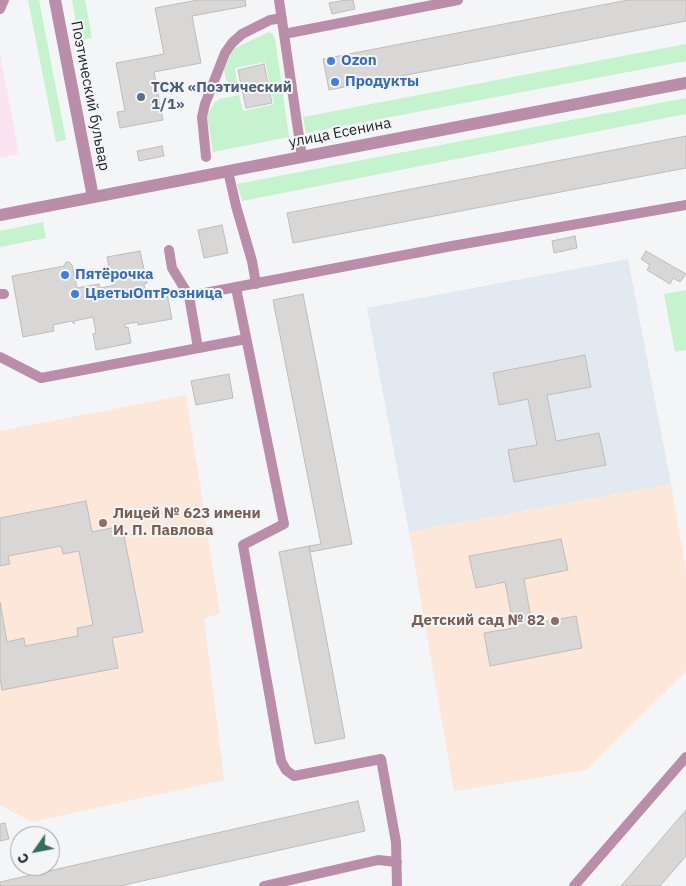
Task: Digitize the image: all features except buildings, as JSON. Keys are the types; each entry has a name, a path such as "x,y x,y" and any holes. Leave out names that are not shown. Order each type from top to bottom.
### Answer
{"street":[{"name":"Поэтический бульвар","path":"55,0 93,198"},
{"name":"улица Есенина","path":"0,215 686,83"}],"lane":[{"path":"0,8 4,0"},
{"path":"279,0 302,157"},
{"path":"284,34 458,0"},
{"path":"206,157 202,117 205,104 225,53 242,34 270,20 282,18"},
{"path":"228,171 252,261 256,284"},
{"path":"189,296 452,246 686,205"},
{"path":"168,250 172,268 189,296 198,348"},
{"path":"236,288 284,524 243,545 281,761 286,770 294,776 381,760 396,842 397,886"},
{"path":"0,356 42,378 246,339"},
{"path":"574,886 686,757"},
{"path":"264,886 378,860 396,862"}],"shaded area":[{"path":"0,54 19,154 0,158"},
{"path":"628,259 671,484 409,532 367,308"},
{"name":"Лицей № 623 имени И. П. Павлова","path":"186,395 220,614 204,618 224,780 32,822 0,805 0,431"},
{"name":"Детский сад № 82","path":"671,484 686,571 686,671 586,770 454,791 409,532"}],"green space":[{"path":"28,0 39,0 66,140 56,142"},
{"path":"72,0 85,0 92,38 79,40"},
{"path":"269,32 275,38 289,137 213,152 207,116 214,103 220,99 239,95 243,111 274,104 265,62 235,68 237,83 233,84 226,80 224,70 235,48"},
{"path":"686,44 686,61 306,133 303,117"},
{"path":"686,98 686,114 242,201 237,184"},
{"path":"43,222 46,238 0,247 0,231"},
{"path":"686,290 686,350 675,352 664,294"}],"place":[{"name":"Ozon","path":"331,61"},
{"name":"Продукты","path":"335,82"},
{"name":"ТСЖ «Поэтический 1/1»","path":"141,97"},
{"name":"Пятёрочка","path":"65,275"},
{"name":"ЦветыОптРозница","path":"75,294"},
{"name":"Лицей № 623 имени И. П. Павлова","path":"103,523"},
{"name":"Детский сад № 82","path":"555,621"}]}
